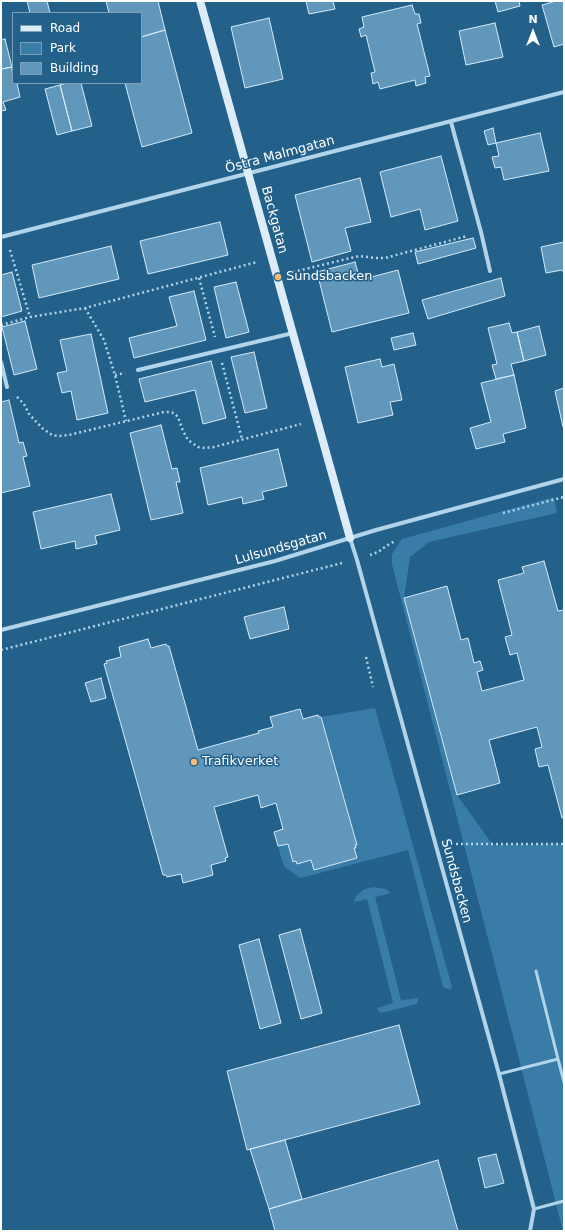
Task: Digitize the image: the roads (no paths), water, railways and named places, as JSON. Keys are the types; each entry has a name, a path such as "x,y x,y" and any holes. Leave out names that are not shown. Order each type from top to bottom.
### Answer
{"street":[{"name":"Backgatan","path":"200,1 350,538"},
{"name":"Östra Malmgatan","path":"1,237 564,92"},
{"path":"451,122 490,271"},
{"path":"138,370 293,333"},
{"path":"1,362 7,386"},
{"name":"Lulsundsgatan","path":"1,630 275,561 376,530 564,480"},
{"name":"Sundsbacken","path":"350,538 499,1074 534,1209 530,1231"}],"lane":[{"path":"536,971 564,1082"},
{"path":"499,1074 558,1059"},
{"path":"534,1209 564,1201"}],"place":[{"name":"Sundsbacken","path":"278,277"},
{"name":"Trafikverket","path":"194,762"}]}
